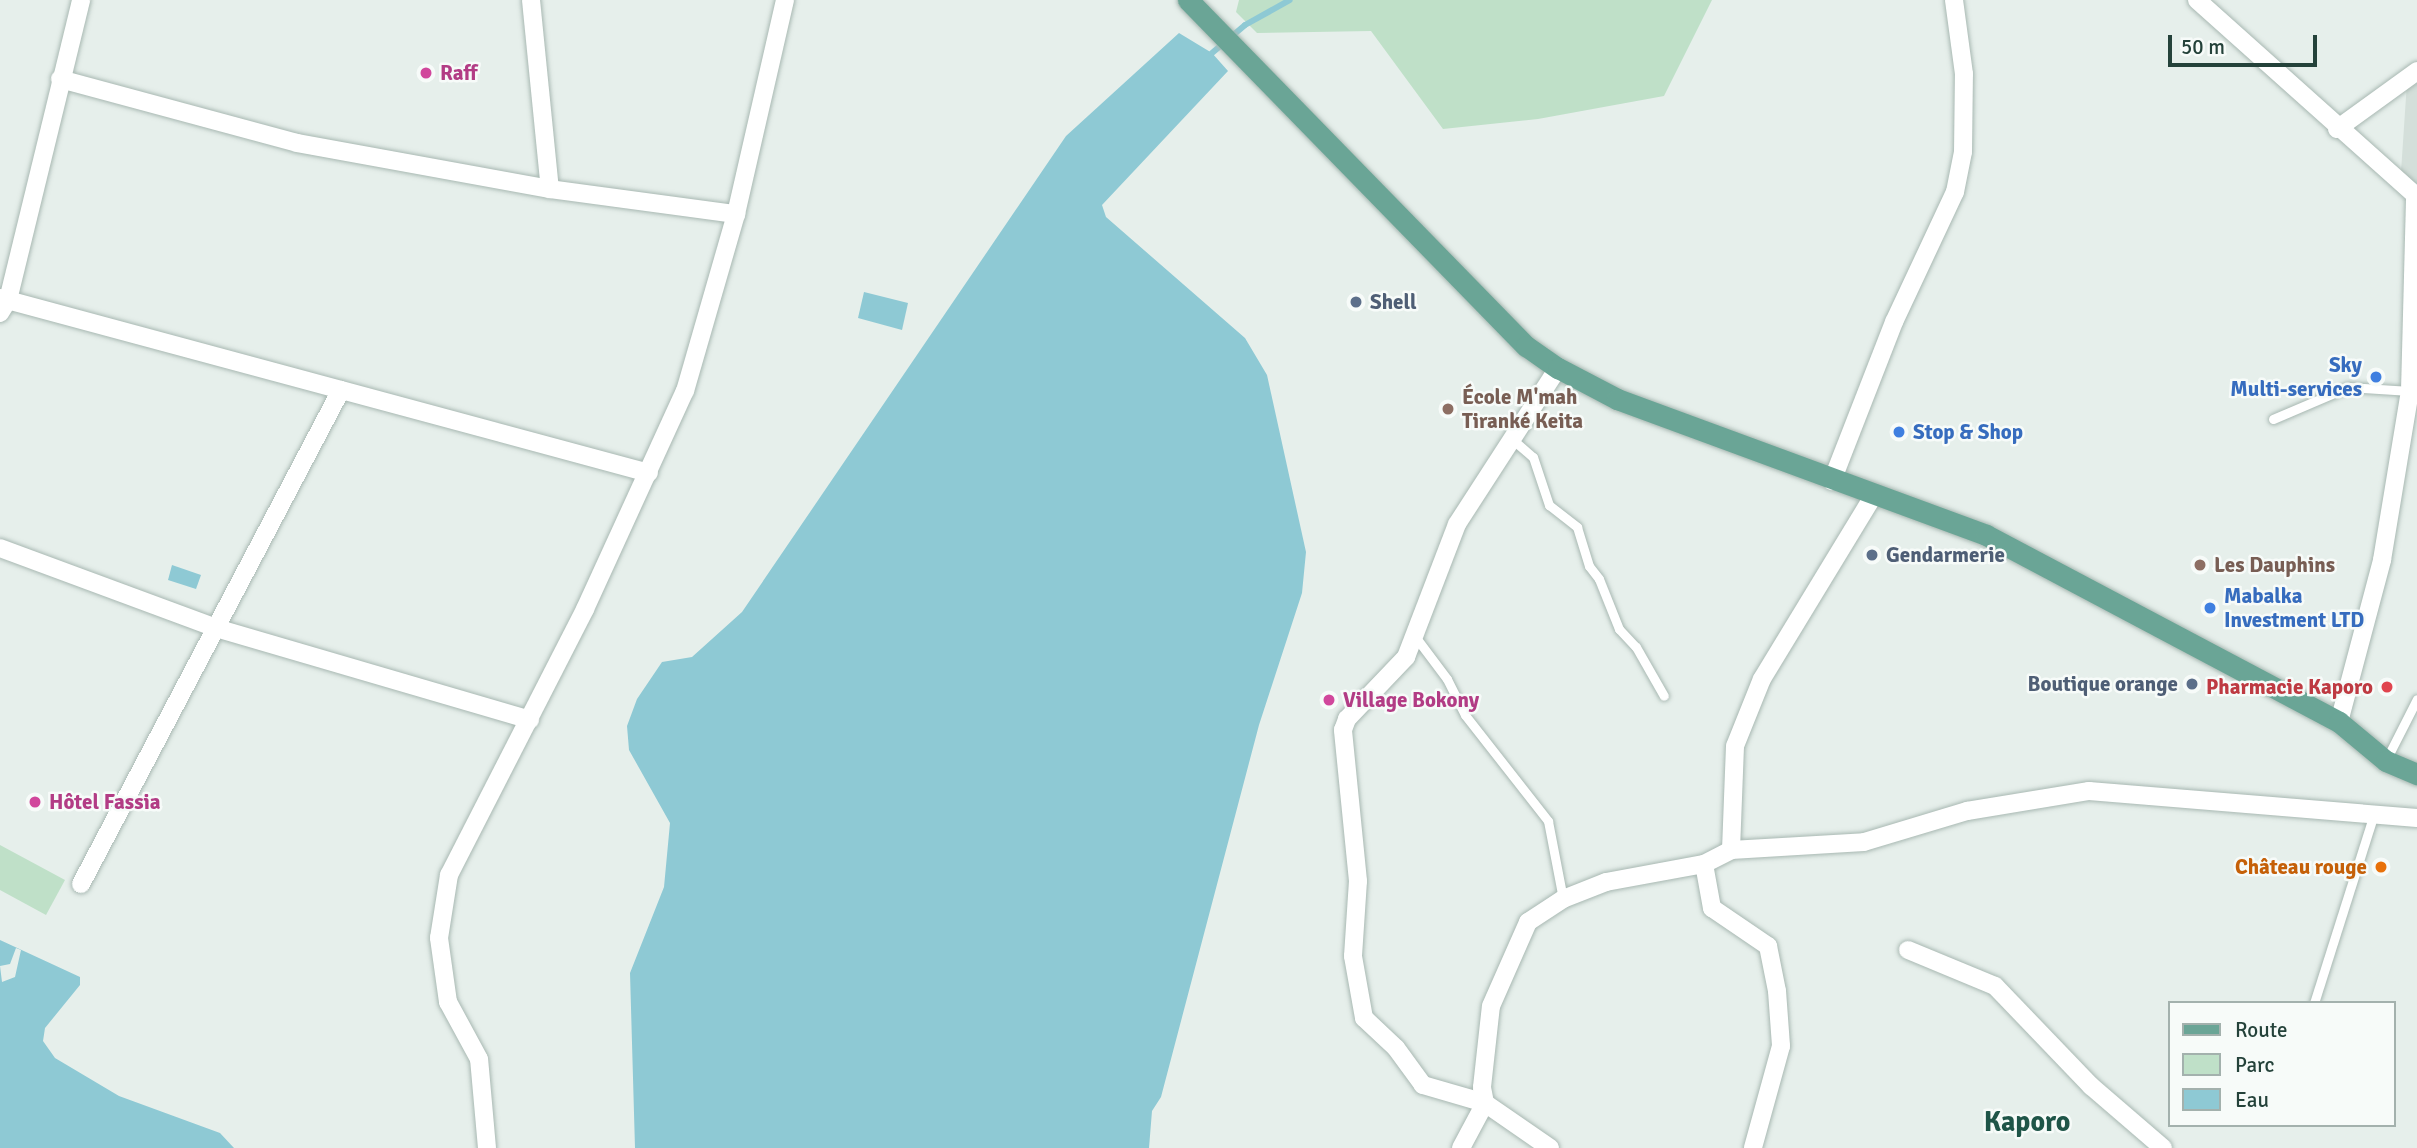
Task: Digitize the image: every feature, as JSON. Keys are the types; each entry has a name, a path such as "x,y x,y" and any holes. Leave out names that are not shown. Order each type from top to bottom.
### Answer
{"main road":[{"path":"1193,6 1526,346 1558,368 1616,399 1832,481 1986,535 2339,722 2386,761 2417,774"}],"street":[{"path":"81,0 3,304 341,390 649,473"},
{"path":"531,0 550,189"},
{"path":"487,1148 479,1059 448,1003 439,938 449,875 530,720 649,473 685,391 736,214 785,0"},
{"path":"1832,481 1894,322 1955,192 1963,152 1964,74 1954,0"},
{"path":"2197,0 2337,129 2416,196 2410,391 2382,560 2339,722"},
{"path":"2337,129 2417,71"},
{"path":"60,79 297,144 550,189 736,214"},
{"path":"1550,1148 1485,1103 1423,1085 1396,1048 1364,1018 1353,956 1358,881 1343,730 1347,719 1406,657 1457,524 1558,368"},
{"path":"81,884 219,629 341,390"},
{"path":"1731,850 1735,746 1762,678 1874,495"},
{"path":"0,548 219,629 530,720"},
{"path":"1461,1148 1485,1103 1482,1087 1491,1006 1528,922 1563,899 1606,882 1704,864 1731,850 1864,842 1967,811 2089,790 2375,812 2417,818"},
{"path":"1704,864 1712,908 1768,946 1777,991 1781,1046 1753,1148"},
{"path":"1908,950 1995,986 2091,1086 2163,1148"}],"lane":[{"path":"2273,419 2348,387 2410,391"},
{"path":"1512,439 1533,457 1549,505 1577,527 1589,566 1619,629 1636,647 1664,696"},
{"path":"1414,635 1447,679 1465,715 1548,821 1563,899"},
{"path":"2386,761 2417,699"},
{"path":"2315,1001 2375,812"}],"shaded area":[{"path":"2417,61 2417,187 2401,172 2408,67"}],"green space":[{"path":"1239,0 1712,0 1664,96 1538,119 1443,129 1371,31 1257,33 1236,12"},
{"path":"0,845 65,880 46,915 0,890"}],"water":[{"path":"1179,33 1212,53 1228,71 1102,205 1106,217 1245,338 1267,375 1306,552 1302,593 1259,725 1161,1097 1152,1111 1149,1148 635,1148 630,973 664,887 670,823 629,750 627,726 637,699 662,662 692,657 742,612 1066,136"},
{"path":"864,292 908,303 902,330 858,318"},
{"path":"172,565 201,575 196,589 168,580"},
{"path":"0,940 80,977 80,985 45,1028 43,1041 55,1058 119,1096 220,1133 234,1148 0,1148"}],"pier":[{"path":"16,948 21,950 15,977 2,982 0,966 10,964"}],"waterway":[{"path":"1212,53 1245,25 1290,0"}],"place":[{"name":"Raff","path":"426,73"},
{"name":"Shell","path":"1356,302"},
{"name":"Sky Multi-services","path":"2376,377"},
{"name":"École M'mah Tiranké Keita","path":"1448,409"},
{"name":"Stop & Shop","path":"1899,432"},
{"name":"Gendarmerie","path":"1872,555"},
{"name":"Les Dauphins","path":"2200,565"},
{"name":"Mabalka Investment LTD","path":"2210,608"},
{"name":"Boutique orange","path":"2192,684"},
{"name":"Pharmacie Kaporo","path":"2387,687"},
{"name":"Village Bokony","path":"1329,700"},
{"name":"Hôtel Fassia","path":"35,802"},
{"name":"Château rouge","path":"2381,867"}],"district":[{"name":"Kaporo","path":"2027,1122"}]}
